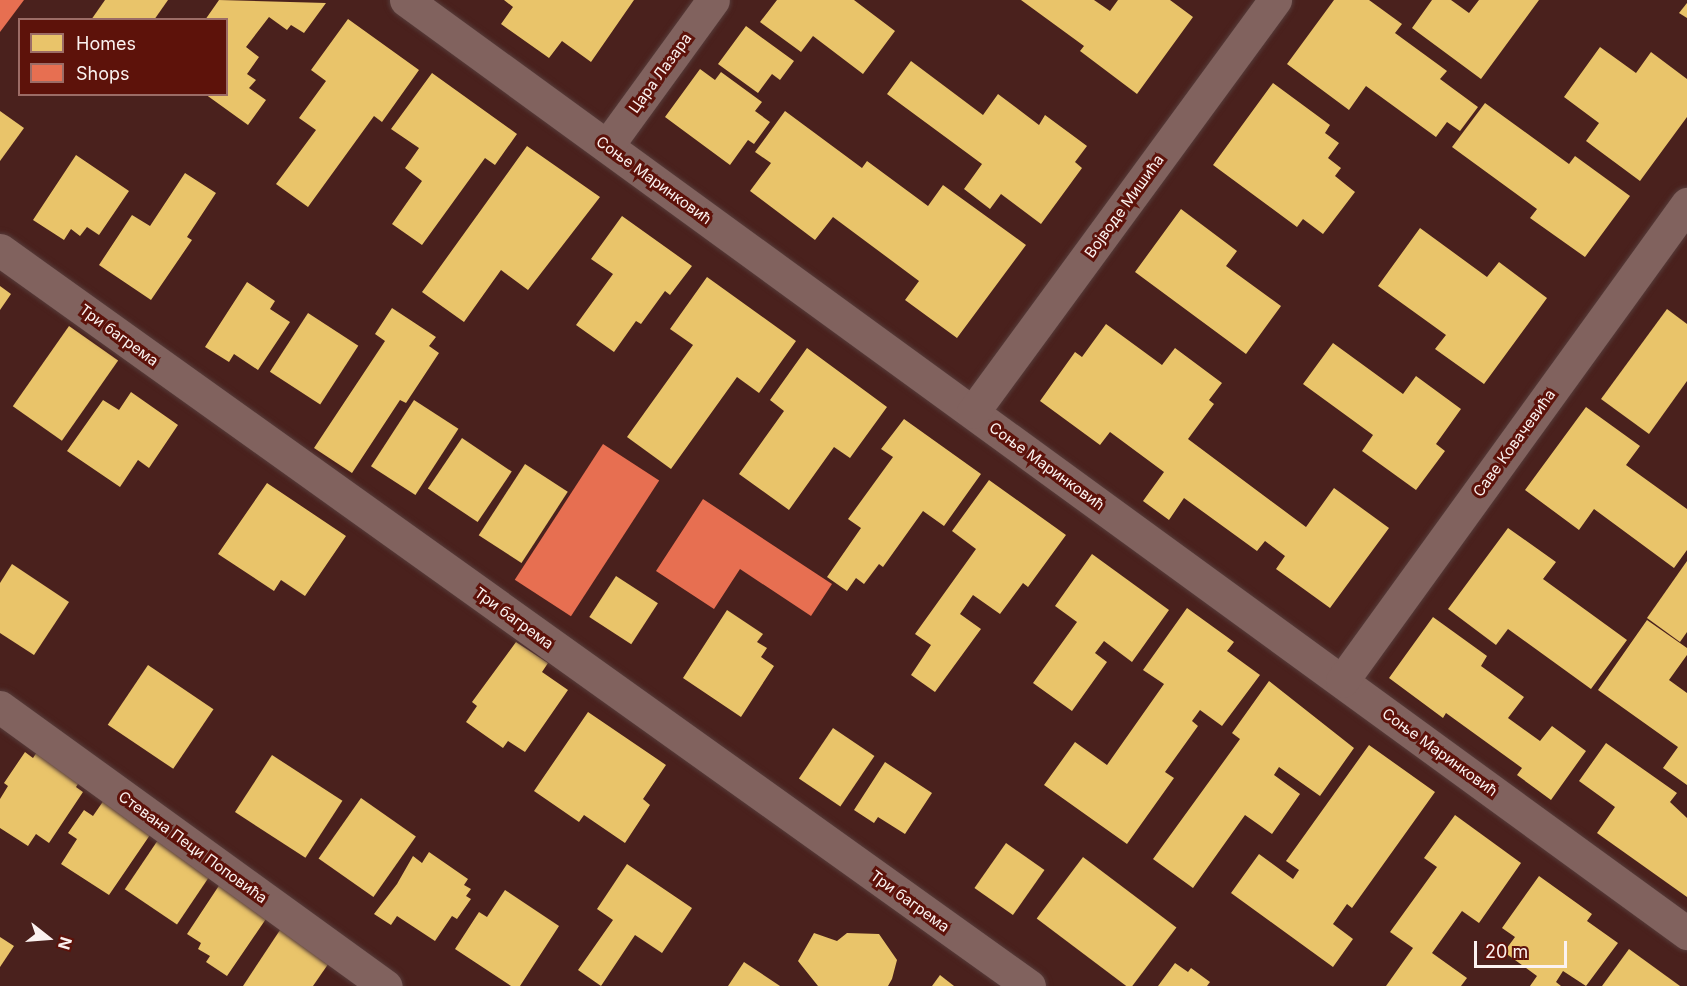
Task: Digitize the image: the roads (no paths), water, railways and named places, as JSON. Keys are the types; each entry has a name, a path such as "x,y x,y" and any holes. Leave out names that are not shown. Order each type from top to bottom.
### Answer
{"street":[{"name":"Соње Маринковић","path":"406,0 1687,933"},
{"name":"Цара Лазара","path":"607,146 713,0"},
{"name":"Војводе Мишића","path":"972,412 1275,0"},
{"name":"Саве Ковачевића","path":"1342,681 1687,204"},
{"name":"Три багрема","path":"0,250 1029,986"},
{"name":"Стевана Пеци Поповића","path":"0,707 386,986"}]}
